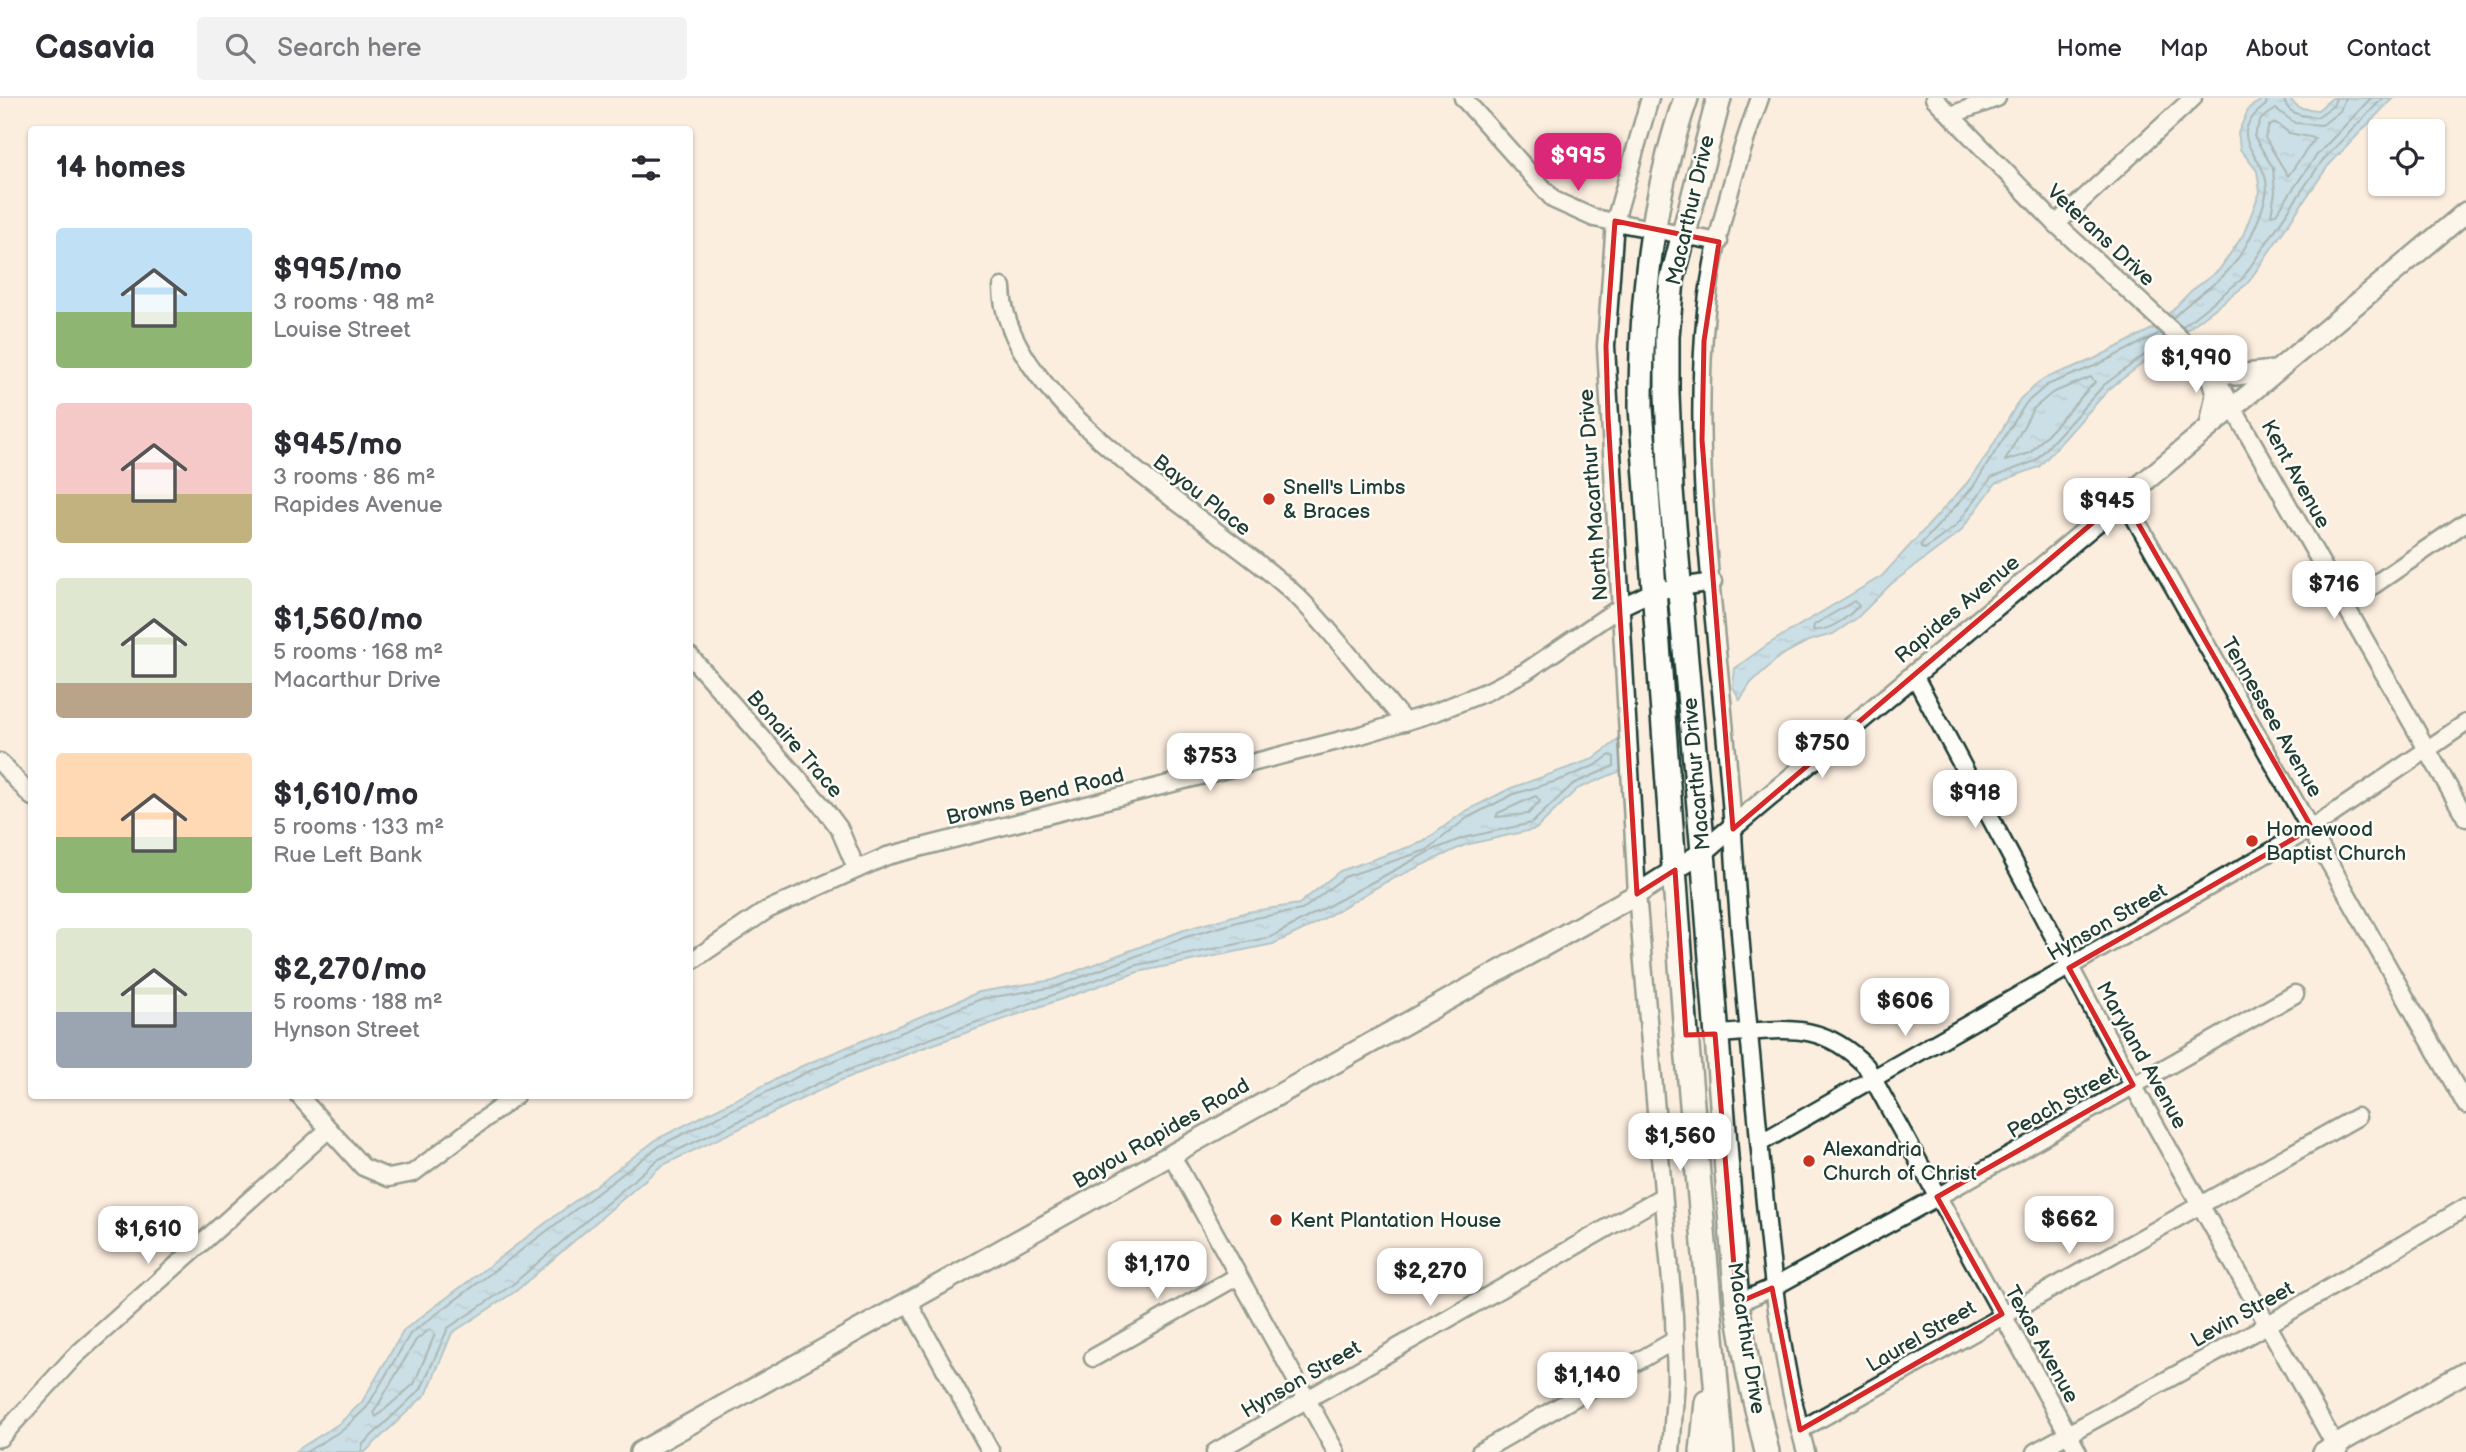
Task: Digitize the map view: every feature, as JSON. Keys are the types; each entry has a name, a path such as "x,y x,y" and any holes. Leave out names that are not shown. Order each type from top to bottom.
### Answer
{"highway":[{"name":"Macarthur Drive","path":"1686,98 1675,131 1652,228 1641,340 1641,407 1686,1035 1722,1452"},
{"name":"Macarthur Drive","path":"1719,98 1672,280 1667,348 1671,491 1703,852 1737,1303 1749,1375 1767,1452"},
{"path":"1686,1035 1716,1034"},
{"path":"1702,1452 1708,1388 1708,1280"}],"main road":[{"name":"Rapides Avenue","path":"1703,852 2466,212"},
{"path":"2204,360 2235,376 2275,371"},
{"path":"2204,360 2216,394 2210,426"},
{"name":"Bayou Rapides Road","path":"640,1452 1637,894 1703,852"},
{"path":"2332,1450 2466,1372"}],"street":[{"path":"1464,98 1554,200 1578,213 1719,243"},
{"name":"North Macarthur Drive","path":"1637,894 1622,606 1609,439 1606,346 1615,221 1650,98"},
{"path":"1732,829 1702,440 1703,377 1706,310 1719,243 1734,174 1760,98"},
{"name":"Veterans Drive","path":"1934,98 2056,223 2204,360 2234,406"},
{"path":"1951,115 1997,98"},
{"path":"2056,223 2193,98"},
{"name":"Bayou Place","path":"1002,287 1002,309 1014,342 1099,442 1298,598 1405,722"},
{"name":"Kent Avenue","path":"2234,406 2466,818"},
{"name":"Tennessee Avenue","path":"2123,498 2312,828 2466,1105"},
{"path":"2346,604 2466,522"},
{"name":"Browns Bend Road","path":"693,960 767,910 887,856 1405,722 1488,691 1525,672 1622,606 1654,591 1713,582"},
{"name":"Bonaire Trace","path":"693,659 824,808 839,828 856,868"},
{"name":"Maryland Avenue","path":"1914,676 2069,968 2201,1204 2332,1450"},
{"name":"Hynson Street","path":"1759,1143 2312,828 2466,723"},
{"path":"0,762 28,793"},
{"name":"Macarthur Drive","path":"1732,829 1736,911 1772,1287 1788,1386 1807,1452"},
{"path":"1637,894 1675,1340 1671,1452"},
{"name":"Peach Street","path":"1737,1303 1772,1287 1937,1197 2295,994"},
{"name":"Texas Avenue","path":"1716,1034 1796,1030 1821,1034 1846,1046 1874,1077 2078,1452"},
{"path":"302,1099 363,1167 389,1178 413,1173 511,1099"},
{"name":"Laurel Street","path":"1800,1430 2002,1314 2357,1117"},
{"path":"0,1438 74,1357 329,1129"},
{"path":"1171,1154 1336,1452"},
{"name":"Hynson Street","path":"1215,1452 1663,1196"},
{"name":"Levin Street","path":"2035,1452 2267,1325 2466,1207"},
{"path":"1093,1358 1238,1276"},
{"path":"908,1302 991,1452"},
{"path":"1480,1452 1675,1340"}],"highlighted area":[{"path":"1615,221 1719,242 1704,341 1702,440 1733,829 2123,497 2312,828 2069,968 2133,1085 1937,1197 2002,1314 1800,1430 1772,1288 1737,1303 1715,1034 1686,1035 1675,870 1637,894 1608,417 1606,346"}],"water":[{"path":"2265,98 2288,98 2300,108 2318,110 2332,98 2393,98 2373,119 2368,119 2368,124 2328,166 2247,284 2109,389 2039,467 1996,483 1960,532 1891,584 1857,618 1833,634 1808,641 1780,656 1751,683 1740,700 1733,687 1735,668 1770,643 1882,576 1967,483 2020,399 2043,379 2094,359 2156,327 2191,291 2219,270 2243,235 2260,192 2257,171 2240,149 2238,133 2249,108"},
{"path":"1618,740 1623,770 1577,789 1536,829 1465,845 1386,882 1311,926 1273,944 1138,972 920,1049 839,1081 661,1166 516,1291 452,1333 427,1393 365,1452 294,1452 340,1423 362,1402 404,1330 657,1139 802,1066 979,992 1053,980 1184,930 1247,912 1299,904 1340,871 1423,842 1464,812 1511,788 1593,759"}],"place":[{"name":"Snell's Limbs & Braces","path":"1269,499"},
{"name":"Homewood Baptist Church","path":"2252,841"},
{"name":"Alexandria Church of Christ","path":"1809,1161"},
{"name":"Kent Plantation House","path":"1276,1220"}]}
